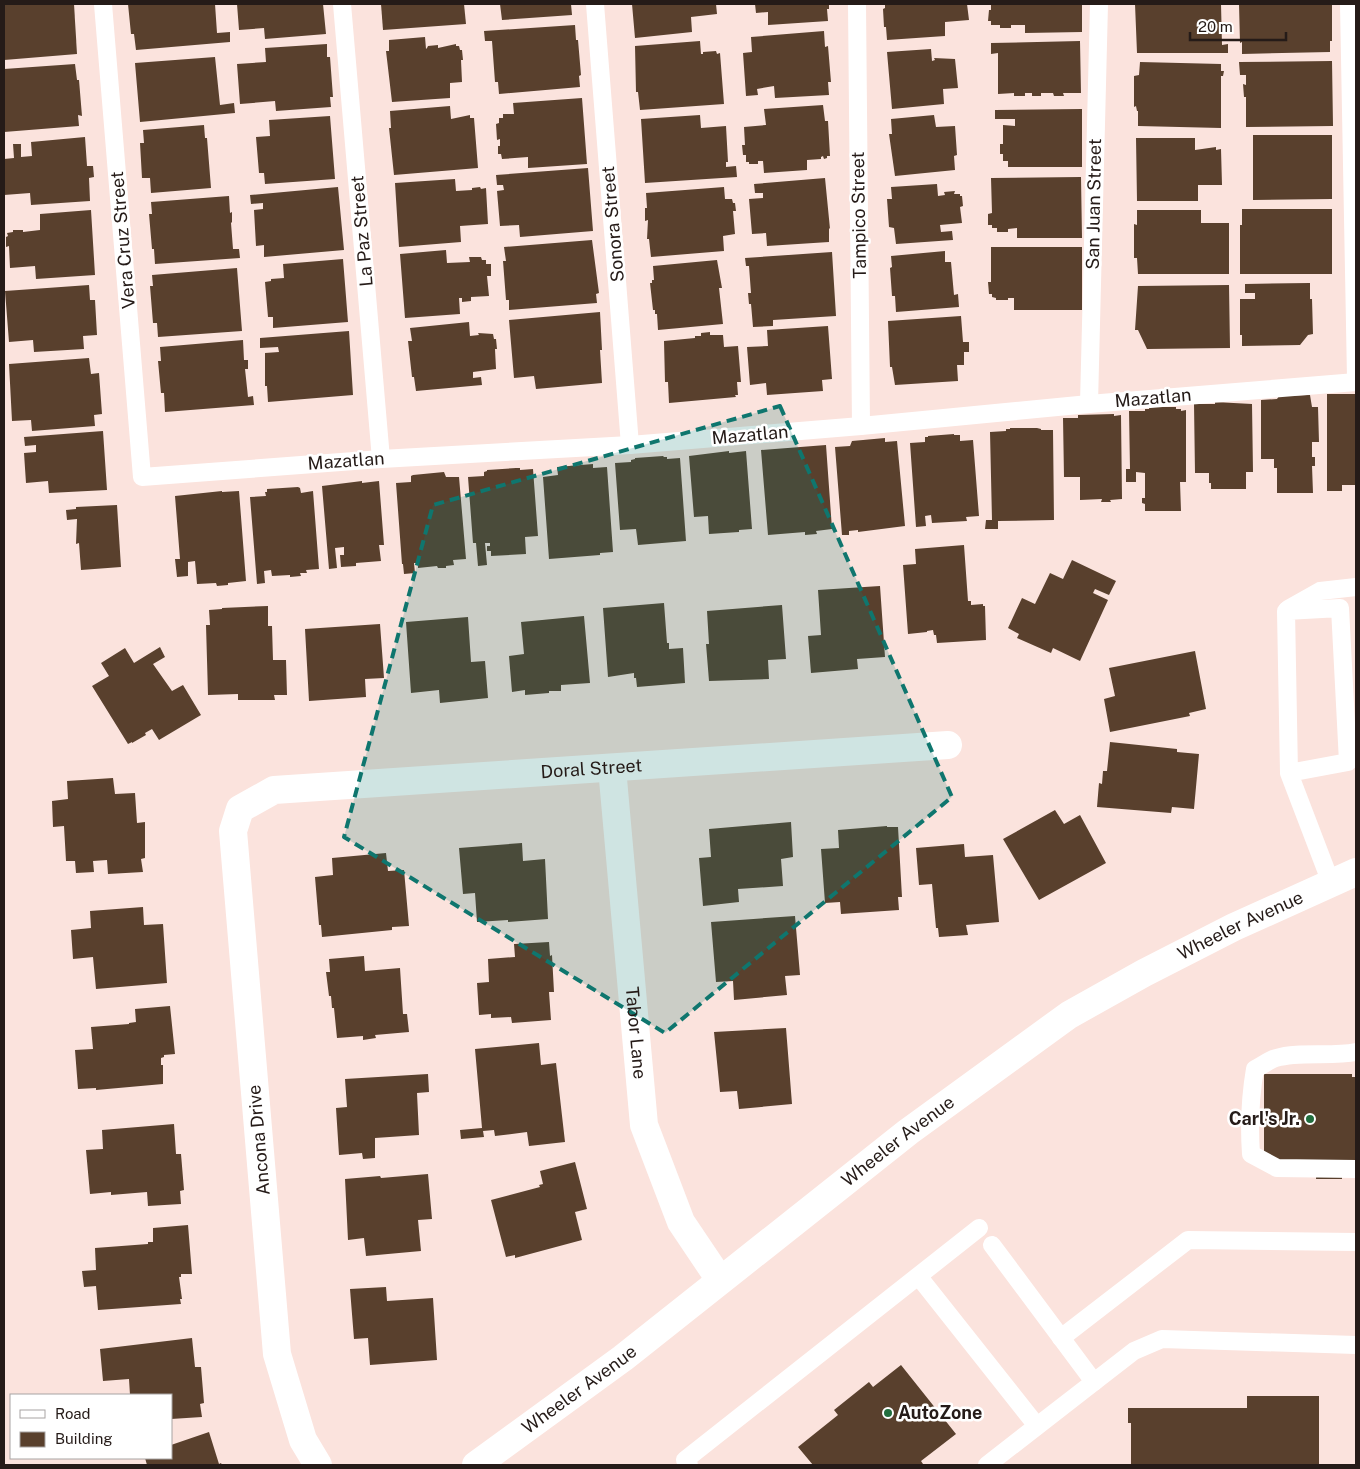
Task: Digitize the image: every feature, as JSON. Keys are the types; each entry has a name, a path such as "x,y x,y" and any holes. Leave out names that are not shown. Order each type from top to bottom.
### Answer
{"street":[{"name":"Doral Street","path":"240,809 274,790 948,745"},
{"name":"Tabor Lane","path":"612,768 644,1124 681,1222 720,1280"},
{"name":"Ancona Drive","path":"240,809 233,831 277,1354 303,1440 318,1465"},
{"name":"Wheeler Avenue","path":"476,1465 623,1358 908,1132 1069,1015 1144,973 1234,927 1356,872"}],"lane":[{"name":"Vera Cruz Street","path":"103,4 142,477"},
{"name":"La Paz Street","path":"342,4 381,459"},
{"name":"Sonora Street","path":"595,4 630,445"},
{"name":"Tampico Street","path":"857,4 860,426"},
{"name":"San Juan Street","path":"1090,404 1099,4"},
{"path":"1349,4 1356,378"},
{"name":"Mazatlan","path":"142,477 381,459 630,445 1356,382"},
{"path":"1286,611 1320,590 1356,588"},
{"path":"1286,611 1340,608 1352,760 1290,773"},
{"path":"1286,611 1290,773 1331,884"},
{"path":"1356,1052 1276,1058 1255,1069 1251,1093 1249,1131 1251,1154 1277,1168 1356,1169"},
{"path":"689,1465 685,1460 979,1228"},
{"path":"1061,1338 1188,1240 1356,1242"},
{"path":"992,1245 1094,1382"},
{"path":"919,1277 1037,1426"},
{"path":"993,1463 1037,1426 1134,1351 1162,1339 1356,1345"}],"highlighted area":[{"path":"780,406 952,797 665,1033 344,837 433,505"}],"building":[{"path":"4,4 74,4 77,54 4,60"},
{"path":"128,4 215,4 217,33 230,32 230,42 136,50 134,34 131,34"},
{"path":"237,4 323,4 326,34 265,39 264,28 239,30"},
{"path":"381,4 464,4 466,24 383,30"},
{"path":"500,4 571,4 572,15 502,20"},
{"path":"632,4 716,4 717,14 691,17 692,32 635,38"},
{"path":"755,4 829,4 829,9 827,9 828,21 768,25 768,12 756,13"},
{"path":"885,4 967,4 969,20 945,22 945,36 887,40 883,9"},
{"path":"991,4 1082,4 1082,32 1025,33 1025,25 1011,25 1011,28 1000,28 1000,25 991,25 991,21 988,21"},
{"path":"1135,4 1221,4 1222,45 1228,44 1228,53 1137,53"},
{"path":"1239,4 1332,4 1332,41 1330,41 1330,52 1242,54"},
{"path":"575,25 581,75 579,76 580,87 499,94 498,82 495,82 492,41 485,41 484,31"},
{"path":"824,31 825,47 828,46 831,82 828,82 829,95 775,98 774,86 757,89 758,95 746,96 743,53 752,52 751,37"},
{"path":"425,37 426,49 428,46 438,45 438,48 456,44 456,46 459,46 460,50 462,50 463,60 461,60 462,82 450,83 450,98 392,102 386,51 389,51 389,40"},
{"path":"700,41 701,54 703,52 716,51 717,54 720,53 724,104 640,110 638,92 636,92 635,46"},
{"path":"1080,41 1081,93 1063,93 1064,96 1054,96 1053,93 1041,93 1041,96 1032,96 1032,93 1025,93 1025,96 1014,96 1014,93 998,94 998,53 991,54 991,43"},
{"path":"327,44 327,57 330,57 333,97 330,97 331,107 276,111 275,101 240,104 237,64 266,62 265,48"},
{"path":"931,49 932,61 935,60 934,58 955,59 958,88 943,89 944,104 892,109 887,52"},
{"path":"215,57 220,105 234,103 235,113 140,122 135,63"},
{"path":"1332,61 1333,126 1246,127 1246,97 1244,97 1243,84 1246,85 1246,75 1240,75 1239,62"},
{"path":"1140,62 1221,64 1221,71 1224,71 1223,76 1221,76 1221,128 1138,126 1138,111 1136,106 1134,107 1134,76 1139,75"},
{"path":"75,64 77,80 79,80 82,116 78,115 79,126 4,132 4,69"},
{"path":"582,98 587,164 528,168 528,157 502,159 501,154 498,154 500,139 497,140 496,124 499,123 499,118 503,118 503,114 514,114 513,103"},
{"path":"823,105 825,121 828,121 830,156 824,159 823,156 821,159 807,160 807,170 764,173 763,161 758,161 758,164 746,162 746,155 743,155 742,145 745,145 744,127 766,125 764,109"},
{"path":"450,106 451,119 470,115 470,118 474,118 478,168 394,175 389,128 391,128 390,111"},
{"path":"1082,109 1082,167 1008,167 1008,161 1003,161 1003,154 1000,154 1000,144 1003,144 1003,125 1015,126 1015,119 995,119 995,110"},
{"path":"700,115 701,128 726,126 728,162 726,162 726,167 736,166 737,177 645,183 641,119"},
{"path":"934,115 936,127 955,126 957,155 954,156 955,170 895,176 889,134 892,134 891,119"},
{"path":"330,116 335,179 265,184 264,173 259,173 256,137 270,136 269,120"},
{"path":"204,125 205,138 207,138 211,188 151,193 150,178 142,178 140,143 144,143 143,130"},
{"path":"1253,135 1332,135 1332,199 1253,200"},
{"path":"85,137 87,166 93,166 94,177 89,178 90,201 31,205 30,193 4,195 4,159 14,158 13,144 21,144 21,157 32,156 31,142"},
{"path":"1136,138 1195,138 1195,150 1216,147 1216,150 1221,149 1222,185 1198,185 1198,201 1137,201"},
{"path":"588,168 593,231 520,237 519,225 500,226 497,191 504,190 503,185 497,185 496,175"},
{"path":"1081,177 1082,238 1017,238 1017,228 1008,229 1008,232 997,232 997,228 992,228 992,225 988,225 988,214 992,213 991,178"},
{"path":"825,178 830,229 829,242 767,246 766,233 752,234 749,199 763,198 763,193 755,193 754,184"},
{"path":"455,179 456,191 472,190 472,188 480,187 481,189 486,188 488,224 460,226 461,242 399,247 395,183"},
{"path":"937,184 938,196 945,195 944,192 955,191 954,194 962,196 963,206 960,207 962,223 940,225 941,232 952,231 953,240 896,244 894,228 889,227 887,199 892,199 891,187"},
{"path":"338,187 344,250 264,257 264,245 256,246 254,210 263,209 263,203 251,204 250,195"},
{"path":"724,187 725,199 732,199 733,203 735,203 736,211 733,211 735,234 723,236 724,251 651,257 649,239 647,239 648,220 645,221 645,208 647,208 646,193"},
{"path":"229,196 230,213 232,212 233,249 239,249 240,258 155,264 149,214 152,214 151,202"},
{"path":"1242,209 1332,209 1332,274 1240,274 1240,225 1242,225"},
{"path":"91,210 95,275 36,279 35,266 10,268 9,246 6,247 7,233 13,232 13,230 23,230 23,232 40,230 40,214"},
{"path":"1137,210 1201,210 1201,223 1229,223 1229,274 1138,274 1137,258 1134,258 1134,224 1137,225"},
{"path":"592,240 599,293 596,294 597,303 509,310 509,300 506,300 503,261 506,261 504,247"},
{"path":"991,247 1082,247 1082,310 1014,310 1014,298 996,300 996,298 992,297 992,294 989,294 988,282 991,282"},
{"path":"446,250 447,263 470,262 469,257 481,257 482,260 486,260 486,264 491,264 491,276 487,276 489,296 471,297 471,301 462,302 462,298 459,298 460,314 405,318 400,254"},
{"path":"945,251 945,262 951,262 954,295 958,294 959,307 896,312 895,296 892,296 891,256"},
{"path":"832,252 836,316 773,320 773,326 753,327 748,293 751,293 749,266 746,266 745,258"},
{"path":"343,259 348,322 273,328 273,317 268,317 265,282 271,281 271,279 284,278 283,264"},
{"path":"717,260 722,288 719,288 723,324 658,330 657,314 653,310 650,283 654,280 653,266"},
{"path":"237,268 242,331 158,337 157,323 153,323 150,286 153,286 152,275"},
{"path":"1310,283 1313,334 1308,335 1300,345 1242,346 1242,335 1240,335 1240,299 1255,299 1255,293 1245,293 1245,284"},
{"path":"89,285 90,300 95,300 97,335 83,336 84,349 34,352 33,340 9,342 5,291"},
{"path":"1229,285 1230,348 1147,349 1138,330 1135,330 1138,286"},
{"path":"600,312 602,383 536,389 534,376 514,378 509,320"},
{"path":"961,316 963,342 969,342 969,352 964,352 964,365 957,365 958,381 895,385 892,367 890,367 888,321"},
{"path":"469,322 470,336 479,335 478,333 493,334 494,339 496,339 496,369 473,372 473,378 481,377 482,385 416,391 414,377 412,377 408,341 412,341 410,328"},
{"path":"828,326 832,379 822,380 823,391 767,395 766,383 750,385 747,347 768,346 767,330"},
{"path":"349,331 353,395 268,402 267,386 265,386 265,353 279,352 278,347 260,348 260,338"},
{"path":"710,332 710,335 723,335 724,347 738,346 741,382 737,382 738,395 735,395 736,397 669,403 668,382 665,382 664,341 695,338 695,336 701,336 701,333"},
{"path":"243,340 244,360 248,360 248,369 245,369 248,397 253,396 254,405 165,412 164,393 161,393 158,361 161,361 160,347"},
{"path":"89,358 91,374 99,373 102,414 94,415 95,426 32,431 31,420 12,421 9,364"},
{"path":"1327,394 1356,394 1356,485 1342,485 1342,491 1327,491"},
{"path":"1310,395 1312,407 1318,407 1319,442 1312,442 1312,457 1315,457 1315,466 1312,466 1313,493 1277,493 1277,468 1274,468 1274,459 1261,459 1261,400 1277,399 1279,396"},
{"path":"1215,402 1252,404 1253,472 1246,472 1246,489 1211,489 1209,473 1195,473 1194,404 1215,404"},
{"path":"1149,407 1176,407 1176,409 1181,409 1181,411 1186,410 1186,482 1180,482 1181,511 1145,511 1145,504 1142,503 1142,498 1145,498 1145,473 1136,472 1136,482 1126,482 1126,469 1130,469 1129,411 1145,411"},
{"path":"1114,414 1114,416 1121,415 1122,499 1110,500 1111,502 1101,502 1102,499 1080,500 1080,477 1064,477 1063,418 1078,418 1078,415"},
{"path":"1006,429 1053,430 1054,520 998,521 998,529 985,529 986,520 992,520 990,432 1006,431"},
{"path":"103,431 107,490 49,493 48,481 26,483 24,453 36,452 36,445 25,446 24,437"},
{"path":"960,435 960,441 973,440 979,516 966,517 967,521 932,523 931,515 925,516 926,526 916,527 910,443 925,442 925,437 928,436"},
{"path":"885,438 885,442 897,441 905,526 858,532 858,530 849,531 849,535 842,535 835,447 850,446 852,441"},
{"path":"826,445 832,529 816,531 817,534 805,535 805,532 768,535 761,450"},
{"path":"729,451 729,453 746,451 752,529 709,534 708,516 694,517 689,456"},
{"path":"667,457 667,459 680,458 686,541 638,545 636,529 620,530 615,463 631,462 635,458"},
{"path":"593,464 593,468 607,467 613,552 600,553 600,555 549,559 543,477 558,475 557,467"},
{"path":"520,468 520,470 533,469 538,536 525,537 526,554 491,556 491,551 487,551 487,546 490,546 490,543 485,543 487,565 478,566 476,543 473,543 468,477 484,476 484,472 487,470"},
{"path":"444,472 446,477 459,477 466,559 453,560 454,565 446,566 446,568 438,568 437,566 418,568 418,563 414,563 415,573 404,574 396,483 411,482 411,476 413,475"},
{"path":"362,481 362,483 379,481 384,545 379,545 381,561 356,563 356,566 341,567 340,555 344,555 344,547 335,548 337,568 329,569 322,486"},
{"path":"298,487 301,493 313,491 319,569 306,570 307,573 300,573 301,576 290,577 290,575 272,576 271,570 264,571 265,583 257,584 250,497 266,496 265,492 267,492 267,489"},
{"path":"239,491 246,581 217,586 216,583 197,584 195,561 188,562 188,576 177,577 175,559 180,559 175,496"},
{"path":"117,505 121,567 81,570 79,543 76,544 77,519 67,520 66,510 76,509 76,507"},
{"path":"964,545 968,601 971,601 971,605 983,604 985,606 986,640 937,643 933,630 908,634 903,565 916,564 915,549"},
{"path":"1072,560 1116,581 1109,595 1095,589 1093,593 1108,600 1080,661 1053,648 1051,653 1017,638 1019,634 1008,628 1022,598 1035,604 1050,573 1063,579"},
{"path":"880,586 885,657 857,659 858,669 811,673 808,636 821,635 818,590"},
{"path":"664,603 667,643 669,643 669,649 683,648 685,683 637,687 634,673 608,677 603,608"},
{"path":"782,605 786,659 768,660 769,679 709,681 706,644 709,644 707,611"},
{"path":"268,606 268,626 272,626 273,660 286,660 287,695 274,695 275,700 238,700 238,694 208,695 206,625 210,625 209,610"},
{"path":"584,616 590,683 561,685 561,691 549,691 549,693 525,695 525,690 512,692 509,656 524,654 521,622"},
{"path":"468,617 471,662 485,661 488,698 440,703 439,690 411,693 406,622"},
{"path":"380,624 384,678 365,679 366,697 309,701 305,629"},
{"path":"160,647 165,657 153,664 172,691 183,685 201,715 159,740 152,729 145,733 146,735 128,744 92,686 109,676 101,663 125,648 134,663"},
{"path":"1195,651 1206,709 1189,713 1190,716 1110,732 1104,699 1115,696 1109,668"},
{"path":"1110,742 1177,749 1177,752 1199,754 1194,809 1172,807 1171,813 1097,807 1099,783 1102,784 1103,771 1107,771"},
{"path":"113,778 115,794 135,793 137,823 145,822 145,858 141,859 143,872 108,874 107,860 93,861 94,872 76,873 75,861 66,861 64,826 53,827 52,801 68,799 67,781"},
{"path":"1055,810 1064,824 1080,815 1106,863 1039,900 1003,839"},
{"path":"791,822 793,857 781,859 783,886 738,889 739,902 703,906 699,858 711,857 709,829"},
{"path":"887,826 898,827 902,897 898,897 899,910 841,914 840,902 825,903 821,849 839,848 838,830"},
{"path":"522,843 523,861 545,859 548,919 477,922 475,893 463,894 459,848"},
{"path":"964,844 965,857 993,855 999,922 966,925 968,935 939,937 938,928 936,928 932,884 919,885 916,848"},
{"path":"386,853 388,871 404,870 409,926 392,927 392,930 322,937 321,925 319,925 315,877 333,875 332,858"},
{"path":"143,907 144,925 163,924 167,983 96,989 93,957 73,959 71,930 91,928 90,911"},
{"path":"795,916 800,975 785,976 787,995 734,1000 733,981 716,982 711,922"},
{"path":"549,942 550,956 552,955 554,992 549,992 551,1020 512,1023 511,1017 491,1018 491,1014 479,1015 477,983 489,982 488,959 515,957 514,944"},
{"path":"364,956 365,971 400,968 403,1014 407,1014 409,1032 375,1035 376,1038 363,1040 363,1036 337,1038 334,1008 332,1008 331,996 329,996 326,972 330,972 329,959"},
{"path":"170,1006 175,1054 164,1055 161,1058 163,1084 96,1090 96,1088 78,1089 75,1050 93,1049 91,1027 129,1024 136,1022 135,1009"},
{"path":"786,1028 792,1104 739,1109 737,1091 720,1092 714,1032"},
{"path":"539,1043 541,1065 556,1063 565,1142 529,1146 527,1132 495,1136 494,1130 483,1131 484,1137 461,1139 460,1130 482,1128 475,1049"},
{"path":"428,1074 429,1092 417,1093 419,1135 375,1138 375,1158 363,1159 362,1153 339,1155 336,1108 347,1107 345,1079"},
{"name":"Carl's Jr.","path":"1264,1074 1352,1074 1352,1077 1356,1077 1356,1164 1342,1165 1342,1179 1316,1179 1317,1164 1264,1160"},
{"path":"174,1124 176,1154 181,1154 184,1190 180,1191 181,1204 148,1206 147,1192 111,1195 111,1192 90,1194 86,1150 103,1149 102,1130"},
{"path":"575,1162 587,1209 575,1212 582,1240 515,1258 515,1255 506,1257 491,1200 540,1187 539,1185 543,1184 540,1171"},
{"path":"428,1174 432,1219 418,1220 421,1251 366,1256 364,1238 348,1240 345,1179"},
{"path":"188,1225 192,1274 181,1274 181,1277 179,1277 181,1304 98,1310 96,1286 84,1287 82,1271 96,1270 95,1248 148,1244 148,1242 153,1242 153,1228"},
{"path":"386,1287 387,1301 433,1298 437,1360 370,1365 368,1338 354,1339 350,1289"},
{"path":"192,1338 195,1367 201,1367 204,1403 200,1404 202,1417 172,1419 172,1394 130,1394 129,1379 103,1381 100,1349"},
{"name":"AutoZone","path":"901,1365 956,1434 921,1461 923,1464 921,1465 813,1465 798,1447 838,1415 834,1410 869,1382 873,1387"},
{"path":"1247,1396 1319,1396 1319,1465 1131,1465 1131,1423 1128,1423 1128,1408 1247,1408"},
{"path":"209,1432 219,1464 221,1463 222,1465 147,1465 145,1459 172,1459 172,1445"}],"place":[{"name":"Carl's Jr.","path":"1310,1119"},
{"name":"AutoZone","path":"888,1413"}]}
